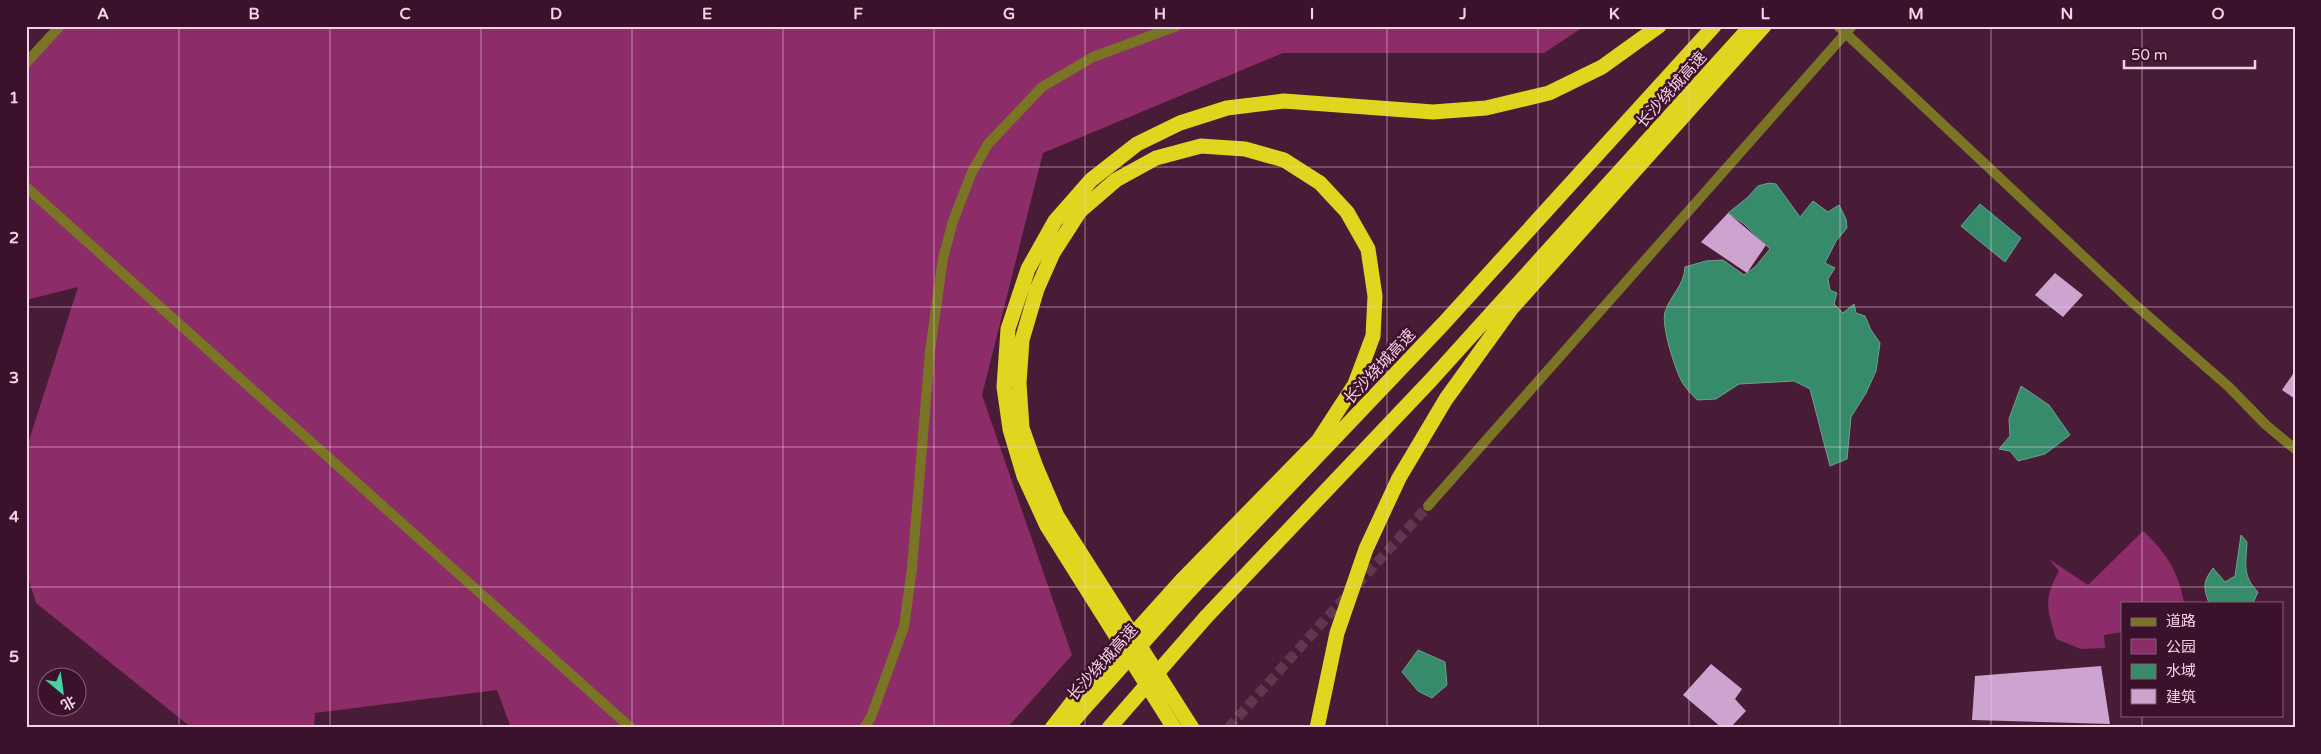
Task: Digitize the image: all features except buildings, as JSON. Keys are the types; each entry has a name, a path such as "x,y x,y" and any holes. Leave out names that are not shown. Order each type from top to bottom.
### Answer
{"highway":[{"path":"1174,728 1047,526 1024,476 1010,429 1004,387 1008,329 1028,269 1055,221 1091,180 1137,144 1180,123 1218,111 1284,101 1433,112 1486,108 1549,93 1602,67 1659,26"},
{"name":"长沙绕城高速","path":"1186,585 1444,323 1714,26"},
{"name":"长沙绕城高速","path":"1109,728 1206,617 1431,380 1741,45 1751,26"},
{"path":"1317,728 1337,633 1366,549 1399,478 1446,399 1511,309 1741,45 1764,26"},
{"path":"1052,728 1076,707 1186,585 1318,441 1355,384 1373,336 1375,296 1368,249 1347,212 1320,183 1284,160 1245,148 1201,146 1156,158 1116,180 1080,211 1053,252 1037,289 1022,340 1019,383 1022,428 1057,516 1192,728"},
{"name":"长沙绕城高速","path":"1067,728 1076,707"}],"street":[{"path":"26,63 60,26"},
{"path":"864,728 871,717 904,627 912,568 930,351 943,258 953,221 972,172 988,144 1042,87 1093,57 1178,26"},
{"path":"1428,506 1845,28 2132,302 2229,387 2266,425 2295,449"},
{"path":"26,187 631,728"}],"green space":[{"path":"58,26 1585,26 1544,53 1283,53 1043,153 982,395 1072,655 1007,728 511,728 497,690 315,713 314,728 192,728 36,603 26,571 26,450 78,287 26,300 26,61"},
{"path":"2143,531 2158,546 2170,563 2179,581 2184,602 2121,602 2121,632 2104,635 2105,648 2081,649 2056,639 2048,604 2054,581 2059,571 2049,559 2088,585"}],"water":[{"path":"1769,183 1776,184 1800,217 1813,201 1828,212 1839,205 1846,219 1847,228 1836,241 1825,263 1835,268 1828,279 1830,290 1837,293 1834,304 1843,313 1854,304 1856,313 1865,316 1871,330 1880,343 1876,371 1866,393 1851,417 1847,459 1830,466 1810,389 1794,381 1739,384 1716,399 1697,400 1682,382 1672,358 1667,337 1665,312 1680,285 1685,267 1706,261 1723,260 1744,275 1755,267 1770,249 1744,224 1728,213 1747,198 1758,186"},
{"path":"1980,204 2021,238 2005,262 1961,226"},
{"path":"2021,386 2049,405 2070,435 2045,454 2018,461 2010,451 1999,449 2010,436 2009,419"},
{"path":"2241,535 2247,542 2247,575 2249,581 2258,592 2253,602 2209,602 2205,585 2207,577 2213,568 2225,582 2235,576"},
{"path":"1418,650 1445,662 1447,685 1432,698 1418,691 1402,672"}],"tunnel":[{"path":"1357,585 1428,506"},
{"path":"1228,728 1347,595"}]}
